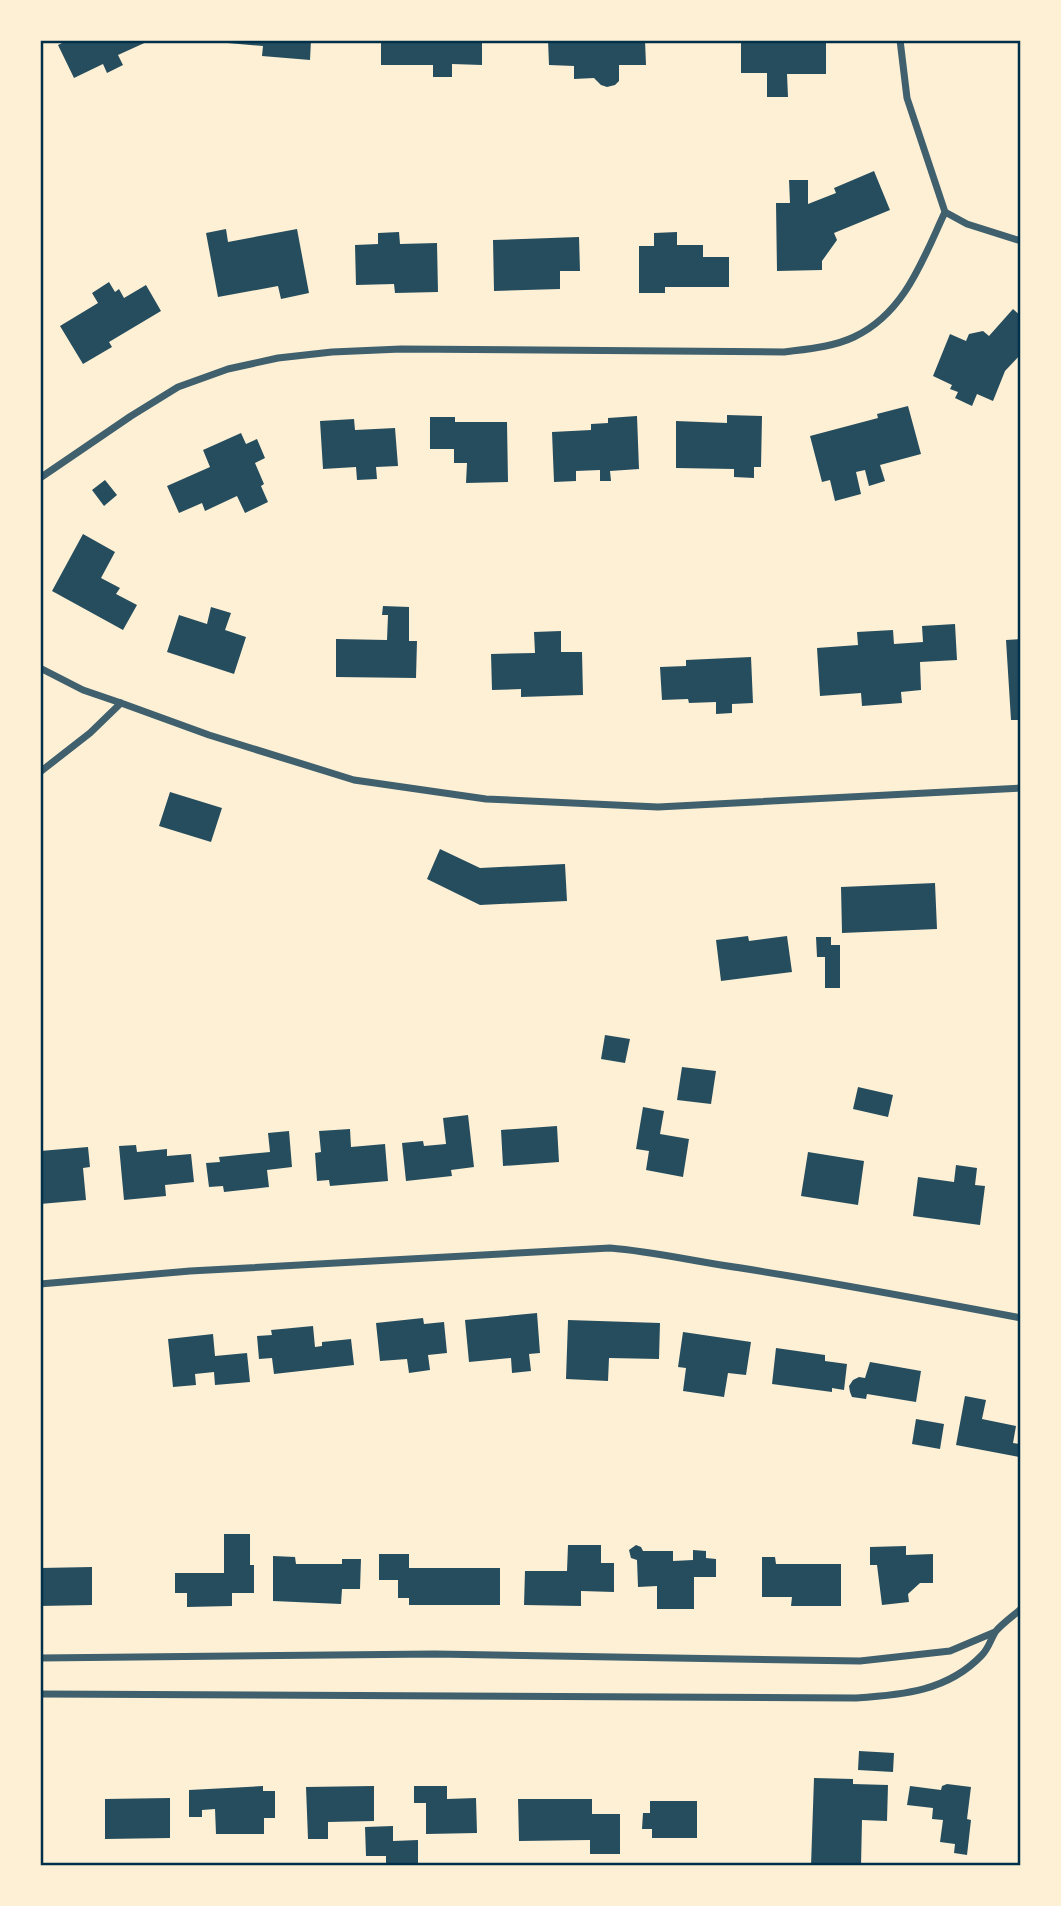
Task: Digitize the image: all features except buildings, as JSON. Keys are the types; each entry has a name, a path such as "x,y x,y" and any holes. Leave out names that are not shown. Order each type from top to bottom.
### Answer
{"street":[{"path":"900,40 907,97 945,212 967,224 1021,241"},
{"path":"40,478 178,387 228,369 278,358 331,352 401,349 784,352 853,338 875,324 895,306 911,284 945,212"},
{"path":"40,667 83,690 121,704 209,735 354,780 486,799 658,807 1021,789"},
{"path":"40,772 90,733 121,704"},
{"path":"40,1284 190,1271 610,1248 648,1251 1021,1318"},
{"path":"40,1693 828,1698 891,1696 922,1690 950,1680 968,1669 985,1652 996,1632 1021,1609"},
{"path":"40,1658 435,1654 860,1661 950,1651 996,1632"}]}
